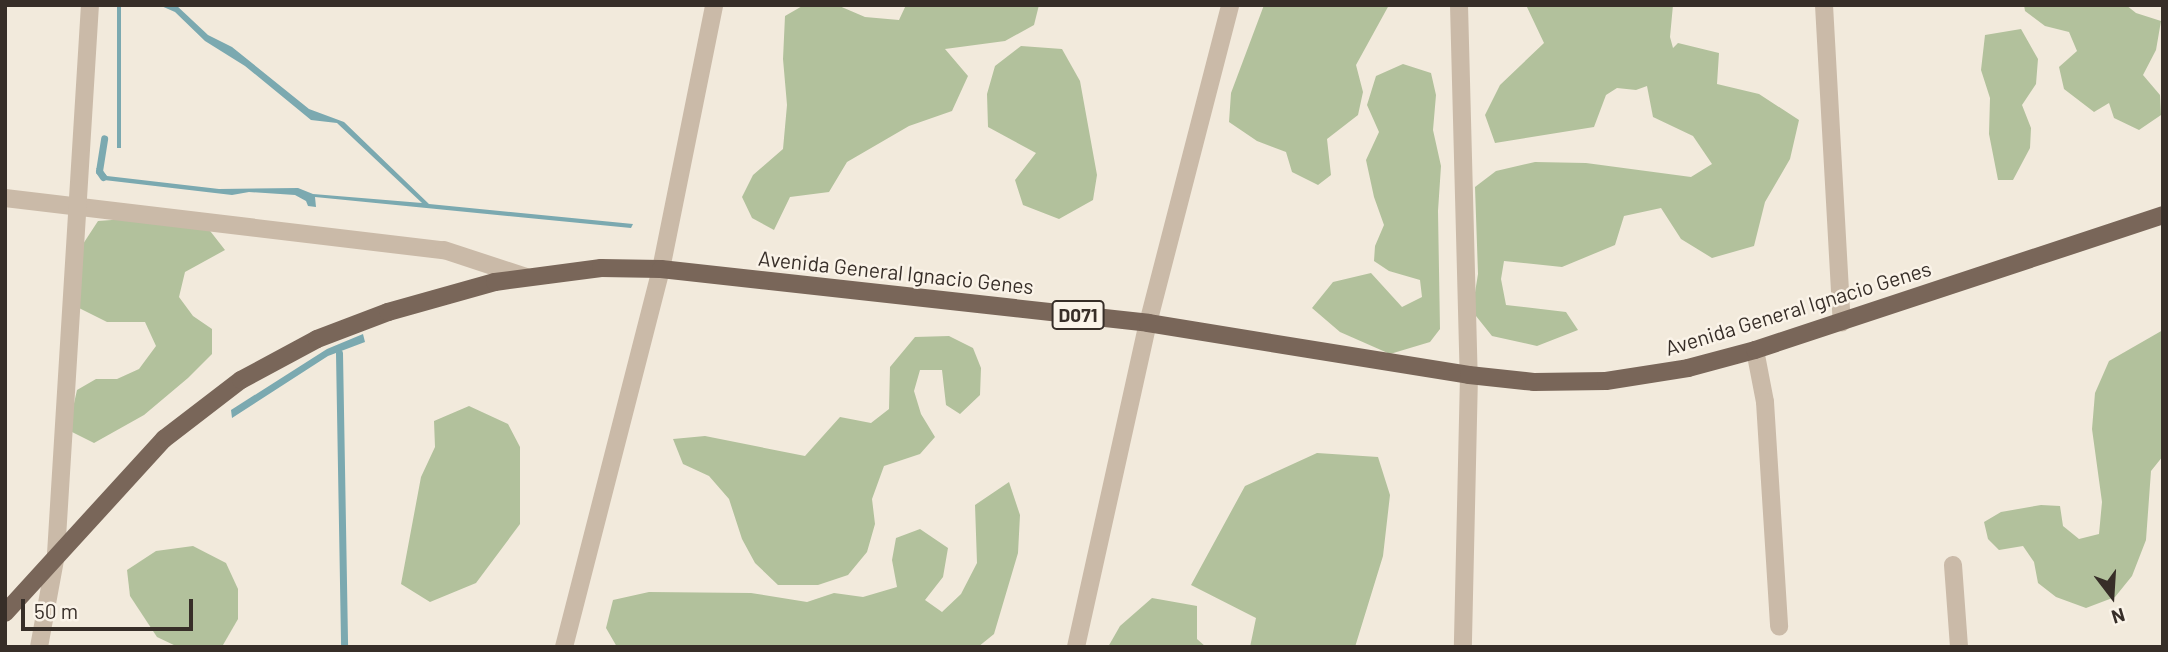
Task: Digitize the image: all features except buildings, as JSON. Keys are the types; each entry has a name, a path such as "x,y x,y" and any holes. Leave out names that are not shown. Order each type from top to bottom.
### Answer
{"main road":[{"name":"Avenida General Ignacio Genes","path":"5,612 163,439 241,380 317,339 388,312 460,291 526,277 601,268 661,269 1147,323 1469,375 1534,382 1606,381 1688,368 1755,349 2163,215"}],"street":[{"path":"39,647 56,554 75,206 90,5"},
{"path":"564,647 661,269 714,5"},
{"path":"1076,647 1147,323 1230,5"},
{"path":"1459,5 1469,375 1463,647"},
{"path":"1824,5 1842,322"},
{"path":"5,198 444,250 526,277"},
{"path":"1755,349 1765,402 1779,627"},
{"path":"1953,565 1959,647"}],"green space":[{"path":"804,5 837,5 865,17 899,20 906,5 1039,5 1034,25 1005,41 945,49 968,76 952,111 909,126 847,162 829,192 790,197 774,230 752,218 742,197 753,175 783,149 787,105 783,59 785,16"},
{"path":"1264,5 1389,5 1356,65 1363,92 1358,115 1327,139 1331,175 1318,185 1292,172 1286,152 1257,141 1229,122 1231,93"},
{"path":"1526,5 1673,5 1670,37 1673,48 1678,43 1719,53 1717,84 1759,94 1799,120 1790,159 1765,202 1754,246 1712,258 1681,239 1661,208 1624,216 1615,245 1562,267 1504,261 1501,279 1506,305 1566,312 1578,330 1537,346 1492,336 1472,311 1478,274 1475,187 1496,171 1535,162 1586,163 1691,177 1712,164 1693,136 1653,117 1647,86 1636,90 1617,88 1606,95 1594,127 1495,143 1485,115 1500,85 1544,43"},
{"path":"2024,5 2126,5 2136,13 2161,21 2156,50 2143,75 2160,95 2161,115 2139,130 2114,118 2109,103 2094,112 2064,89 2059,67 2077,51 2069,32 2045,26 2025,11"},
{"path":"2021,29 2038,59 2036,84 2022,105 2031,128 2030,148 2013,180 1998,180 1989,134 1990,98 1981,70 1985,35"},
{"path":"1021,46 1062,49 1080,81 1097,175 1093,200 1059,219 1023,205 1015,180 1036,153 988,127 987,94 995,66"},
{"path":"1403,64 1431,73 1436,95 1433,130 1441,166 1438,211 1440,329 1430,342 1390,354 1340,332 1312,308 1333,282 1371,273 1402,307 1422,297 1420,280 1389,271 1374,261 1375,246 1384,225 1374,197 1366,160 1379,132 1367,105 1376,76"},
{"path":"139,218 207,227 225,250 185,272 179,297 193,316 212,329 212,354 144,415 94,443 68,430 77,390 96,379 117,379 139,369 156,346 145,322 107,322 79,308 83,244 98,221"},
{"path":"2163,330 2163,456 2151,471 2146,540 2132,576 2115,597 2086,608 2056,597 2038,583 2034,562 2023,546 1999,550 1988,539 1984,522 2001,512 2041,505 2060,506 2063,526 2079,539 2099,534 2102,502 2092,429 2095,393 2109,361"},
{"path":"949,336 973,348 981,368 980,395 960,414 946,405 942,370 920,370 914,391 921,414 935,437 920,454 884,466 872,499 875,524 867,552 848,575 818,585 778,585 755,563 742,539 729,499 709,476 683,464 673,439 705,436 805,456 840,417 871,423 889,409 890,367 915,337"},
{"path":"469,406 508,424 520,447 520,524 476,583 430,602 401,584 421,477 435,447 434,421"},
{"path":"1317,453 1378,457 1390,495 1383,556 1355,647 1250,647 1256,618 1191,585 1245,486"},
{"path":"1009,482 1020,515 1018,553 994,634 978,647 617,647 606,628 613,600 649,592 751,593 807,602 834,593 863,597 897,587 892,560 896,538 920,529 948,548 943,577 925,600 942,612 961,594 977,563 975,505"},
{"path":"193,546 226,563 238,589 238,619 223,645 178,647 157,637 130,596 127,570 156,551"},
{"path":"1152,598 1197,606 1197,639 1206,647 1108,647 1120,626"}],"water":[{"path":"117,5 121,5 121,148 117,148"},
{"path":"159,5 176,5 208,35 232,47 309,109 344,122 429,204 633,224 631,228 315,197 316,207 308,206 306,201 295,195 249,192 232,195 104,180 96,168 101,169 107,176 219,189 298,188 313,194 422,203 337,123 311,120 245,66 205,41 175,12"},
{"path":"363,334 365,342 328,356 232,418 231,410 327,349"}],"waterway":[{"path":"103,177 99,171 104,138"},
{"path":"339,353 344,647"}]}
